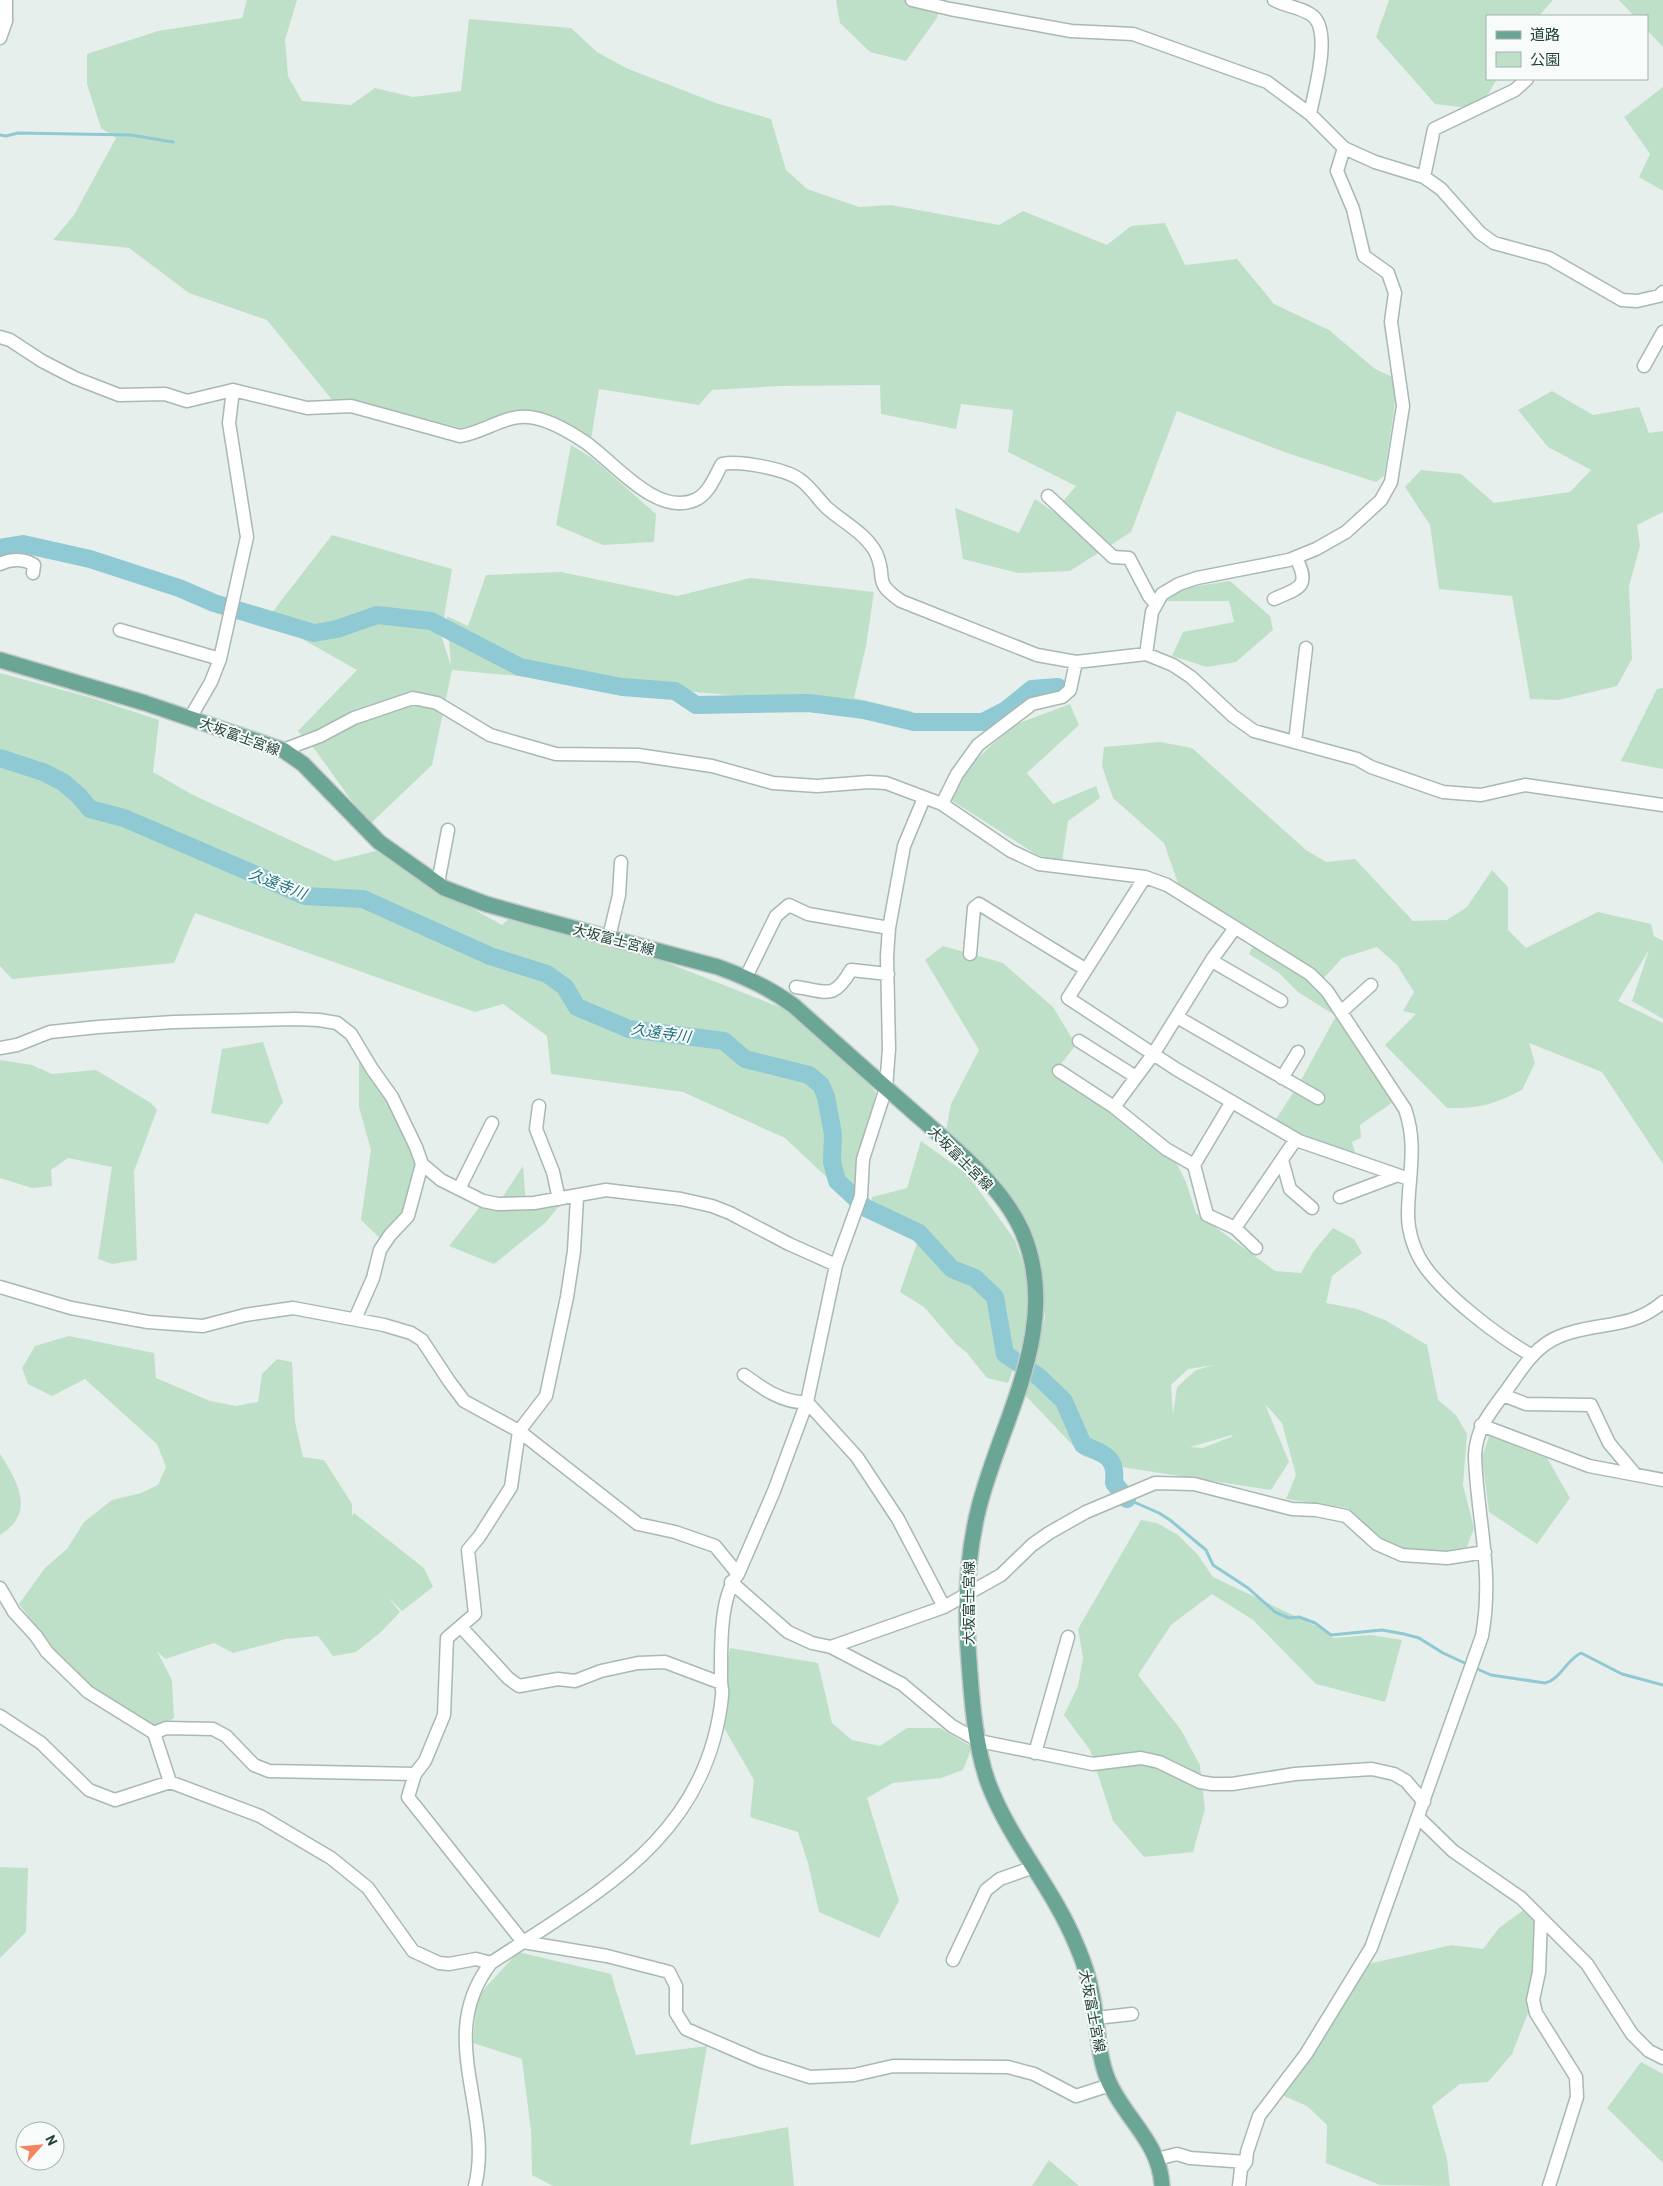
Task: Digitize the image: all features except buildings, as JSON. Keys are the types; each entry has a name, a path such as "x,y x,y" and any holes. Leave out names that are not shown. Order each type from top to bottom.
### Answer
{"main road":[{"name":"大坂富士宮線","path":"0,660 190,718 283,750 303,764 379,842 438,883 486,904 746,977 773,990 789,1002 983,1176 1021,1228 1031,1256 1036,1285 1036,1319 1025,1372 980,1504 968,1557 966,1596 968,1647 979,1741 989,1784 1006,1818 1063,1916 1076,1944 1086,1969 1096,2018 1102,2063 1110,2084 1149,2142 1157,2159 1162,2186"}],"street":[{"path":"0,38 6,21 6,0"},
{"path":"912,0 949,5 1071,31 1133,34 1267,82 1310,114 1344,148 1375,162 1424,177 1441,189 1480,233 1494,243 1549,258 1622,300 1637,301 1648,299 1659,296 1663,292"},
{"path":"1274,0 1311,14 1318,21 1323,43 1310,114"},
{"path":"1424,177 1434,129 1515,90 1526,80"},
{"path":"1146,654 1155,603 1162,594 1179,584 1197,578 1296,558 1338,536 1381,500 1391,482 1395,469 1403,406 1392,322 1395,300 1393,283 1388,272 1364,256 1353,209 1337,171 1344,148"},
{"path":"1648,299 1663,304"},
{"path":"1644,366 1663,332"},
{"path":"0,337 10,340 42,361 69,375 98,389 119,395 165,394 187,401 233,390 308,408 351,406 460,436 474,435 518,418 530,417 568,432 586,443 648,493 669,501 681,503 695,500 701,496 710,487 722,464 743,462 785,473 799,479 826,507 854,528 875,552 882,585 901,601 1037,655 1076,662 1146,654 1173,665 1190,677 1233,716 1254,731 1357,759 1371,767 1442,792 1481,796 1525,785 1663,805"},
{"path":"190,718 211,682 220,660 247,537 229,424 233,390"},
{"path":"1048,496 1113,556 1129,558 1149,596 1155,603"},
{"path":"1274,598 1295,590 1302,583 1304,573 1296,558"},
{"path":"0,564 17,560 29,561 34,565 33,573"},
{"path":"120,630 220,660"},
{"path":"1295,742 1306,648"},
{"path":"942,804 957,774 978,745 1032,704 1062,697 1070,690 1076,662"},
{"path":"283,750 320,736 354,718 413,698 437,703 490,735 556,754 638,755 712,766 773,783 817,786 869,782 886,784 942,804 1011,851 1039,864 1145,877 1167,885 1310,974 1327,990 1405,1109 1412,1128 1413,1145 1404,1177 1408,1217 1414,1246 1426,1268 1482,1322 1511,1344 1531,1355"},
{"path":"475,2186 480,2142 467,2074 465,2034 474,1994 481,1976 491,1963 588,1899 628,1869 651,1848 671,1825 694,1790 709,1759 717,1728 722,1693 724,1610 734,1578 774,1491 807,1402 836,1265 859,1202 863,1159 886,1088 889,1049 889,928 904,846 924,798"},
{"path":"438,883 448,830"},
{"path":"609,937 619,895 621,862"},
{"path":"1145,877 1085,968 1068,998 1231,1103 1296,1139 1404,1177"},
{"path":"970,954 974,908 979,904 1085,968"},
{"path":"746,977 776,916 789,905 808,914 889,928"},
{"path":"1114,1107 1154,1053 1235,928"},
{"path":"1212,962 1280,1001"},
{"path":"789,1002 798,981 828,993 839,988 851,970 888,974"},
{"path":"1341,1012 1371,985"},
{"path":"1176,1017 1318,1098"},
{"path":"0,1048 17,1045 50,1032 98,1027 174,1022 287,1019 319,1020 337,1023 352,1034 372,1069 392,1097 422,1164 441,1180 483,1201 498,1204 534,1203 606,1190 647,1194 712,1206 836,1265"},
{"path":"1079,1041 1136,1078"},
{"path":"1282,1078 1298,1052"},
{"path":"1059,1071 1114,1107 1166,1149 1194,1165 1207,1214 1235,1228 1256,1248"},
{"path":"1194,1165 1231,1103"},
{"path":"539,1106 536,1129 553,1172 559,1199"},
{"path":"459,1188 492,1123"},
{"path":"1235,1228 1296,1139"},
{"path":"1282,1160 1290,1189 1312,1208"},
{"path":"354,1319 373,1278 380,1250 390,1235 408,1216 422,1164"},
{"path":"1340,1197 1404,1177"},
{"path":"577,1196 574,1251 553,1369 546,1396 520,1431 511,1487 479,1537 468,1550 475,1614 447,1638 444,1715 425,1761 414,1774 408,1797 523,1942 607,1956 669,1972 676,1986 676,2013 686,2029 760,2061 810,2077 854,2075 892,2066 951,2065 1008,2068 1034,2074 1076,2096 1110,2084"},
{"path":"0,1287 70,1308 148,1322 203,1326 264,1311 293,1308 354,1319 411,1333 422,1340 464,1400 520,1431 638,1524 675,1532 715,1546 734,1578 788,1632 812,1643 831,1647 902,1684 952,1726 979,1741 1092,1764 1141,1758 1159,1762 1200,1782 1212,1784 1232,1784 1295,1774 1372,1769 1394,1774 1406,1781 1424,1802"},
{"path":"1239,2186 1241,2169 1246,2162 1247,2152 1259,2116 1306,2054 1371,1948 1474,1660 1486,1616 1488,1574 1475,1472 1475,1444 1481,1425 1531,1355 1558,1337 1633,1321 1662,1304"},
{"path":"744,1375 768,1392 798,1403 807,1402"},
{"path":"1503,1395 1526,1404 1591,1405 1608,1443 1635,1474"},
{"path":"807,1402 863,1466 898,1519 944,1607"},
{"path":"1481,1425 1589,1466 1663,1480"},
{"path":"831,1647 944,1607 966,1596 1001,1575 1032,1545 1049,1533 1117,1499 1155,1483 1194,1484 1292,1509 1316,1510 1346,1516 1377,1544 1402,1555 1447,1558 1485,1552"},
{"path":"0,1588 14,1612 36,1636 46,1652 88,1692 154,1733 170,1782"},
{"path":"461,1627 519,1686 558,1679 576,1680 638,1663 666,1662 721,1683"},
{"path":"1035,1753 1068,1637"},
{"path":"0,1716 41,1744 89,1790 99,1795 114,1800 170,1782 260,1816 331,1858 368,1888 413,1951 428,1960 449,1964 476,1958 491,1963"},
{"path":"154,1733 166,1728 213,1729 226,1736 254,1765 269,1771 414,1774"},
{"path":"1419,1818 1453,1851 1522,1898 1587,1964 1632,2034 1649,2051 1663,2058"},
{"path":"953,1960 986,1890 1000,1879 1034,1867"},
{"path":"1541,1918 1539,1972 1533,2000 1536,2013 1576,2077 1577,2096 1549,2186"},
{"path":"1096,2018 1132,2014"},
{"path":"1157,2159 1177,2154 1190,2158 1246,2162"}],"green space":[{"path":"247,0 297,0 285,40 288,76 302,101 351,105 375,88 413,97 461,91 469,19 571,28 597,52 626,68 716,103 771,119 786,170 807,189 859,207 891,205 999,225 1023,211 1107,245 1131,226 1165,223 1185,265 1237,259 1274,304 1329,330 1375,369 1397,379 1384,476 1376,482 1290,454 1177,411 1131,532 1070,571 1018,573 963,559 955,508 1019,533 1035,499 1054,512 1076,486 1008,452 1013,410 961,404 956,429 881,414 880,385 780,386 712,390 699,405 599,389 591,440 541,414 465,429 363,403 333,401 267,320 189,293 129,248 53,240 74,215 116,138 101,128 87,84 87,54 158,31 242,18"},
{"path":"836,0 942,0 937,18 906,61 870,52 840,23"},
{"path":"1389,0 1553,0 1540,15 1486,15 1486,80 1496,80 1479,109 1435,104 1376,37"},
{"path":"1619,0 1663,0 1663,47 1648,31 1648,15 1633,15"},
{"path":"1663,87 1663,191 1639,177 1650,154 1624,117"},
{"path":"1552,391 1593,415 1639,407 1649,433 1663,431 1663,512 1637,525 1640,546 1629,586 1632,659 1617,686 1559,700 1530,699 1512,596 1439,589 1430,525 1405,487 1421,470 1461,474 1494,503 1570,492 1591,470 1548,447 1518,410"},
{"path":"571,445 592,458 656,514 654,542 603,545 556,525"},
{"path":"332,535 452,569 441,635 451,666 447,616 468,626 486,575 561,572 677,596 750,578 874,592 866,646 854,698 914,712 452,670 432,765 369,825 316,751 298,731 357,670 267,619"},
{"path":"1230,581 1270,616 1273,630 1236,662 1207,667 1172,656 1183,632 1234,622 1229,601 1166,601 1183,588"},
{"path":"0,673 92,698 159,720 153,772 191,794 335,861 376,851 425,882 502,925 513,915 599,944 658,959 792,1012 863,1076 876,1093 856,1172 852,1201 785,1138 683,1092 551,1074 547,1036 503,1004 475,1012 195,913 174,963 12,979 0,966"},
{"path":"1663,688 1663,769 1621,761 1657,689"},
{"path":"1070,704 1079,725 1027,773 1053,804 1096,786 1100,798 1068,821 1062,862 1037,855 951,800 971,764 1014,725"},
{"path":"1160,742 1192,748 1306,850 1326,862 1355,859 1413,921 1447,920 1467,907 1492,870 1508,887 1508,930 1526,948 1598,912 1651,924 1654,936 1663,941 1663,1019 1632,1001 1649,950 1618,1001 1663,1023 1663,1164 1602,1072 1529,1043 1535,1063 1522,1090 1486,1105 1468,1108 1447,1108 1385,1045 1416,1014 1403,1011 1414,992 1397,965 1377,947 1342,958 1323,979 1270,940 1179,886 1164,843 1113,798 1102,766 1104,747"},
{"path":"943,946 1003,963 1053,1007 1076,1045 1057,1069 1174,1158 1186,1182 1196,1213 1275,1271 1301,1273 1313,1252 1333,1228 1354,1239 1362,1253 1332,1276 1326,1303 1357,1309 1385,1320 1427,1345 1438,1400 1456,1415 1467,1434 1463,1485 1474,1528 1467,1547 1444,1551 1402,1551 1383,1543 1348,1508 1286,1499 1296,1475 1282,1423 1265,1404 1289,1462 1271,1490 1108,1465 1083,1456 1025,1395 1045,1317 1036,1258 1020,1212 998,1178 946,1131 951,1104 979,1050 925,960","holes":["1214,1365 1196,1370 1177,1387 1173,1415 1171,1385 1188,1369","1232,1435 1203,1448 1190,1447"]},
{"path":"1253,947 1292,968 1316,990 1341,1020 1396,1100 1360,1125 1361,1138 1352,1142 1355,1152 1352,1155 1303,1142 1274,1122 1299,1084 1336,1016 1298,992 1279,973 1249,954"},
{"path":"263,1042 283,1102 268,1124 211,1113 222,1049"},
{"path":"359,1058 392,1097 421,1162 408,1216 382,1240 361,1220 371,1150 359,1107"},
{"path":"0,1060 32,1065 52,1074 96,1070 151,1103 157,1110 134,1171 137,1260 112,1264 98,1259 112,1167 68,1158 51,1170 52,1186 32,1188 0,1178"},
{"path":"921,1141 967,1174 1015,1240 1025,1269 1031,1298 1027,1331 1008,1383 987,1378 967,1353 956,1344 924,1307 900,1292 918,1240 869,1218 872,1197 907,1188"},
{"path":"523,1166 526,1203 566,1198 545,1223 494,1264 449,1246 482,1204 498,1204"},
{"path":"69,1336 154,1353 156,1378 210,1401 236,1406 258,1402 262,1374 277,1359 292,1362 295,1422 303,1457 324,1460 352,1504 352,1516 354,1513 424,1568 433,1587 402,1611 388,1597 400,1612 381,1632 356,1652 333,1656 318,1636 286,1639 233,1653 214,1643 165,1659 157,1651 172,1680 174,1718 164,1723 152,1724 144,1721 109,1700 69,1668 19,1604 45,1568 67,1549 84,1522 112,1500 141,1493 158,1485 166,1467 157,1444 85,1379 52,1396 28,1384 22,1368 35,1346"},
{"path":"1489,1436 1547,1458 1570,1498 1537,1544 1489,1512 1482,1458"},
{"path":"0,1454 13,1475 21,1507 18,1517 0,1535"},
{"path":"1141,1520 1157,1523 1178,1535 1198,1555 1213,1577 1318,1627 1333,1638 1371,1635 1402,1640 1385,1702 1316,1684 1253,1620 1212,1594 1171,1625 1138,1675 1181,1730 1200,1765 1205,1809 1193,1852 1144,1857 1113,1821 1090,1750 1064,1715 1078,1686 1083,1658 1078,1629"},
{"path":"730,1648 818,1663 832,1723 852,1740 880,1746 907,1728 940,1728 972,1747 963,1770 941,1778 893,1783 867,1798 899,1901 879,1938 819,1912 808,1863 798,1832 750,1817 754,1780 719,1719"},
{"path":"0,1867 28,1868 26,1932 0,1958"},
{"path":"1529,1906 1541,1918 1533,2000 1512,2054 1488,2082 1460,2084 1432,2106 1447,2159 1450,2186 1380,2185 1326,2163 1327,2125 1307,2106 1277,2093 1368,1964 1452,1945 1483,1949 1499,1928"},
{"path":"518,1952 611,1974 636,2055 707,2046 690,2145 788,2127 794,2186 553,2186 532,2175 531,2131 522,2059 473,2043 477,1997"},
{"path":"1641,2062 1663,2074 1663,2163 1607,2108"},
{"path":"1049,2160 1079,2186 1032,2186"}],"waterway":[{"path":"0,135 6,136 18,133 131,135 173,142"},
{"path":"0,548 23,544 90,559 179,588 214,603 314,633 337,629 377,615 431,621 520,667 622,687 675,691 696,705 809,703 864,710 914,722 983,722 1006,710 1032,689 1058,687"},
{"name":"久遠寺川","path":"0,758 43,772 63,782 90,809 124,818 305,896 363,899 490,956 547,974 565,987 577,1007 629,1029 724,1041 745,1059 809,1075 821,1085 826,1097 833,1134 832,1162 837,1181 866,1208 919,1233 952,1269 975,1278 995,1297 1005,1354 1039,1377 1064,1401 1083,1445 1098,1451 1108,1458 1114,1467 1114,1483 1127,1499"},
{"path":"1127,1499 1170,1520 1206,1550 1213,1565 1248,1588 1275,1612 1289,1618 1299,1617 1315,1623 1331,1635 1382,1630 1419,1638 1443,1653 1469,1665"},
{"path":"1475,1668 1491,1675 1545,1683 1555,1678 1571,1660 1581,1653 1622,1674 1663,1685"}]}
